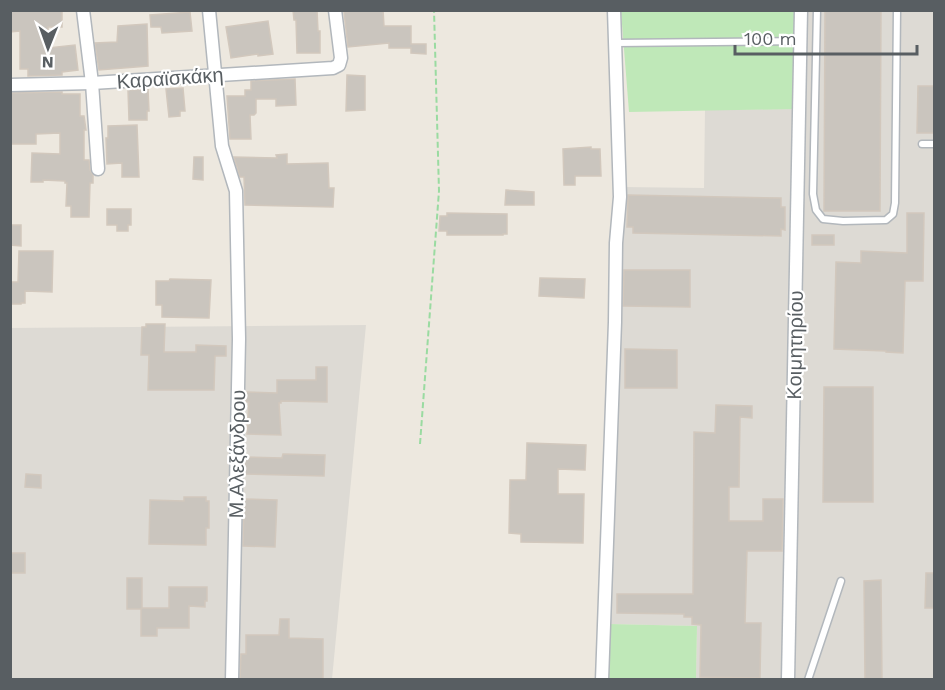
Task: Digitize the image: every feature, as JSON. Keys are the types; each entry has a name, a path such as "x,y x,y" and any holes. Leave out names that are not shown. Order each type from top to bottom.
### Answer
{"street":[{"path":"84,10 98,170"},
{"name":"Μ.Αλεξάνδρου","path":"208,10 222,146 236,191 239,339 232,680"},
{"name":"Καραϊσκάκη","path":"10,85 92,83 336,67 341,58 335,10"},
{"path":"602,680 616,243 620,195 614,10"},
{"name":"Κοιμητηρίου","path":"788,680 801,10"}],"lane":[{"path":"817,10 813,194 816,210 823,219 886,220 893,214 895,203 897,10"},
{"path":"615,43 801,41"},
{"path":"922,144 934,144"},
{"path":"808,680 841,581"}],"path":[{"path":"420,444 439,191 434,10"}],"shaded area":[{"path":"805,11 934,11 934,679 793,680"},
{"path":"797,109 784,679 696,679 697,626 609,624 622,187 704,188 705,110"},
{"path":"366,325 332,679 11,679 10,328"}],"green space":[{"path":"621,11 797,11 797,109 629,112"},
{"path":"609,624 697,626 696,679 607,680"}],"building":[{"path":"10,10 62,10 62,27 48,27 48,48 75,45 78,70 62,72 62,75 28,76 28,69 20,69 20,31 10,32"},
{"path":"293,10 317,10 320,53 297,53 296,20 294,20"},
{"path":"383,10 384,26 411,26 411,44 426,44 426,54 411,53 411,48 389,48 389,43 348,47 344,12"},
{"path":"825,10 881,10 880,211 824,211"},
{"path":"190,12 192,31 162,33 161,27 151,27 150,15"},
{"path":"268,21 273,54 231,58 226,27"},
{"path":"147,24 148,66 99,70 95,43 117,42 118,26"},
{"path":"347,75 365,76 365,110 346,111"},
{"path":"295,79 296,105 276,106 276,99 256,99 256,113 250,115 251,139 230,139 227,96 245,96 245,90 251,90 251,81"},
{"path":"918,86 934,86 934,133 917,133"},
{"path":"183,88 185,111 180,111 180,116 169,117 166,89"},
{"path":"148,89 147,120 129,120 128,90"},
{"path":"62,92 62,94 80,94 80,116 84,116 86,130 84,130 84,160 89,160 93,175 93,183 90,183 89,217 71,217 71,206 66,206 67,183 65,181 31,182 32,153 60,154 60,133 36,134 36,144 10,144 10,93"},
{"path":"137,125 139,177 122,177 122,163 107,164 108,126"},
{"path":"591,147 591,149 600,149 601,176 575,176 575,185 564,185 563,149"},
{"path":"287,154 287,164 328,163 329,188 334,188 333,207 245,205 244,177 240,177 234,157 277,158 276,155"},
{"path":"194,157 203,157 203,180 193,179"},
{"path":"506,190 534,192 534,205 505,205"},
{"path":"628,195 781,198 781,207 785,207 785,230 781,229 781,236 633,233 633,227 627,227"},
{"path":"107,209 131,209 131,225 128,225 128,231 117,231 117,225 107,225"},
{"path":"447,213 507,214 507,234 447,235 447,231 439,231 440,216 447,216"},
{"path":"907,213 924,213 923,281 905,281 903,353 834,349 836,262 861,263 861,251 907,253"},
{"path":"10,225 21,225 21,246 10,245"},
{"path":"812,235 834,235 834,245 812,245"},
{"path":"19,251 53,251 52,292 25,291 25,303 10,304 10,282 18,282"},
{"path":"624,270 690,270 690,307 623,306"},
{"path":"540,278 585,279 584,298 539,296"},
{"path":"170,279 211,280 209,318 162,317 162,305 156,305 156,281 169,281"},
{"path":"146,324 165,324 164,352 196,352 196,345 226,346 226,356 215,356 214,390 148,390 149,355 141,355 142,327 146,327"},
{"path":"625,349 677,350 677,388 625,388"},
{"path":"316,367 327,367 327,402 281,401 279,403 281,435 247,434 249,402 246,402 246,392 277,393 277,380 316,380"},
{"path":"824,387 873,387 873,502 823,502"},
{"path":"716,405 752,406 752,418 740,417 739,487 729,487 729,521 763,521 763,499 783,499 782,551 747,551 745,623 761,623 760,678 700,677 701,625 692,624 692,617 684,617 684,614 617,613 617,594 693,594 694,432 715,433"},
{"path":"527,443 586,445 585,470 558,469 558,494 584,494 583,543 521,542 521,534 509,533 510,480 526,480"},
{"path":"283,454 325,455 324,476 244,474 245,457 282,458"},
{"path":"26,474 41,475 41,488 25,487"},
{"path":"184,497 206,497 206,501 209,501 209,528 206,528 206,545 149,544 150,500 184,501"},
{"path":"244,499 277,500 275,547 243,546"},
{"path":"10,553 25,553 25,573 10,573"},
{"path":"926,573 934,573 934,608 925,608"},
{"path":"127,578 142,578 142,608 169,608 169,587 207,587 207,601 205,601 205,607 189,606 189,628 157,628 157,636 141,636 141,609 127,609"},
{"path":"881,580 882,680 865,680 864,581"},
{"path":"280,619 289,619 289,638 323,639 323,680 240,680 241,654 246,654 246,635 279,635"}]}
